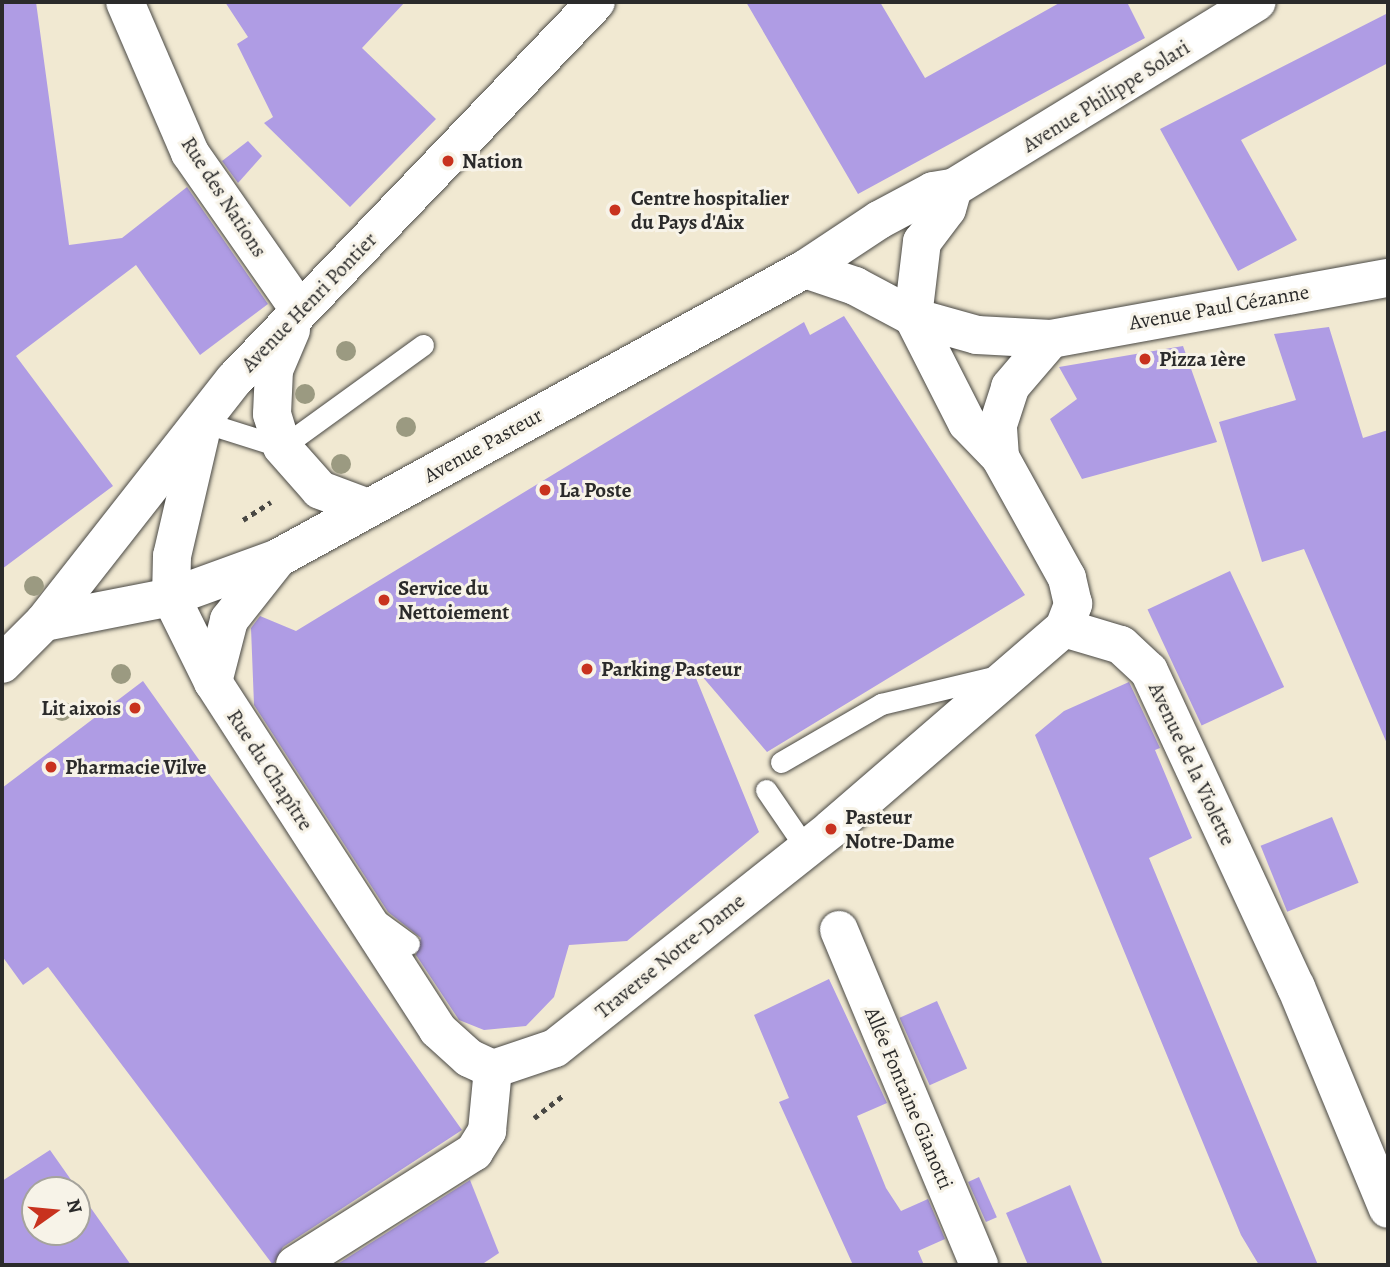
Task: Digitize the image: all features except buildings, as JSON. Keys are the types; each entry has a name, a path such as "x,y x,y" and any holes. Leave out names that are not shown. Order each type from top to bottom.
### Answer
{"street":[{"name":"Rue des Nations","path":"125,2 190,153 299,309"},
{"name":"Avenue Henri Pontier","path":"44,622 203,422 299,309 596,2"},
{"name":"Avenue Philippe Solari","path":"953,188 1257,2"},
{"path":"953,188 947,209 922,242 913,317 967,423 1000,457 1067,578 1073,604 1064,628"},
{"name":"Avenue Pasteur","path":"44,622 171,597 278,558 805,270 879,220 933,191 953,188"},
{"name":"Avenue Paul Cézanne","path":"805,270 855,286 913,317 977,335 1051,339 1388,278"},
{"path":"299,309 274,370 272,414 282,447 320,489 368,508"},
{"path":"1000,457 998,425 1010,387 1051,339"},
{"name":"Rue du Chapître","path":"203,422 172,556 171,597 213,682 438,1030 469,1058 493,1069"},
{"path":"213,682 229,620 278,558"},
{"path":"2,664 44,622"},
{"name":"Traverse Notre-Dame","path":"493,1069 555,1048 805,847 1064,628"},
{"name":"Avenue de la Violette","path":"1064,628 1121,645 1149,671 1296,987 1388,1209"},
{"name":"Allée Fontaine Gianotti","path":"839,930 979,1265"},
{"path":"295,1265 474,1152 487,1131 493,1069"}],"lane":[{"path":"203,422 282,447 423,345"},
{"path":"782,762 880,704 1016,671"},
{"path":"766,790 805,847"},
{"path":"358,907 409,944"}],"place":[{"name":"Nation","path":"448,161"},
{"name":"Centre hospitalier du Pays d'Aix","path":"615,210"},
{"name":"Pizza 1ère","path":"1145,359"},
{"name":"La Poste","path":"545,490"},
{"name":"Service du Nettoiement","path":"384,600"},
{"name":"Parking Pasteur","path":"587,669"},
{"name":"Lit aixois","path":"135,708"},
{"name":"Pharmacie Vilve","path":"51,767"},
{"name":"Pasteur Notre-Dame","path":"831,829"}]}
